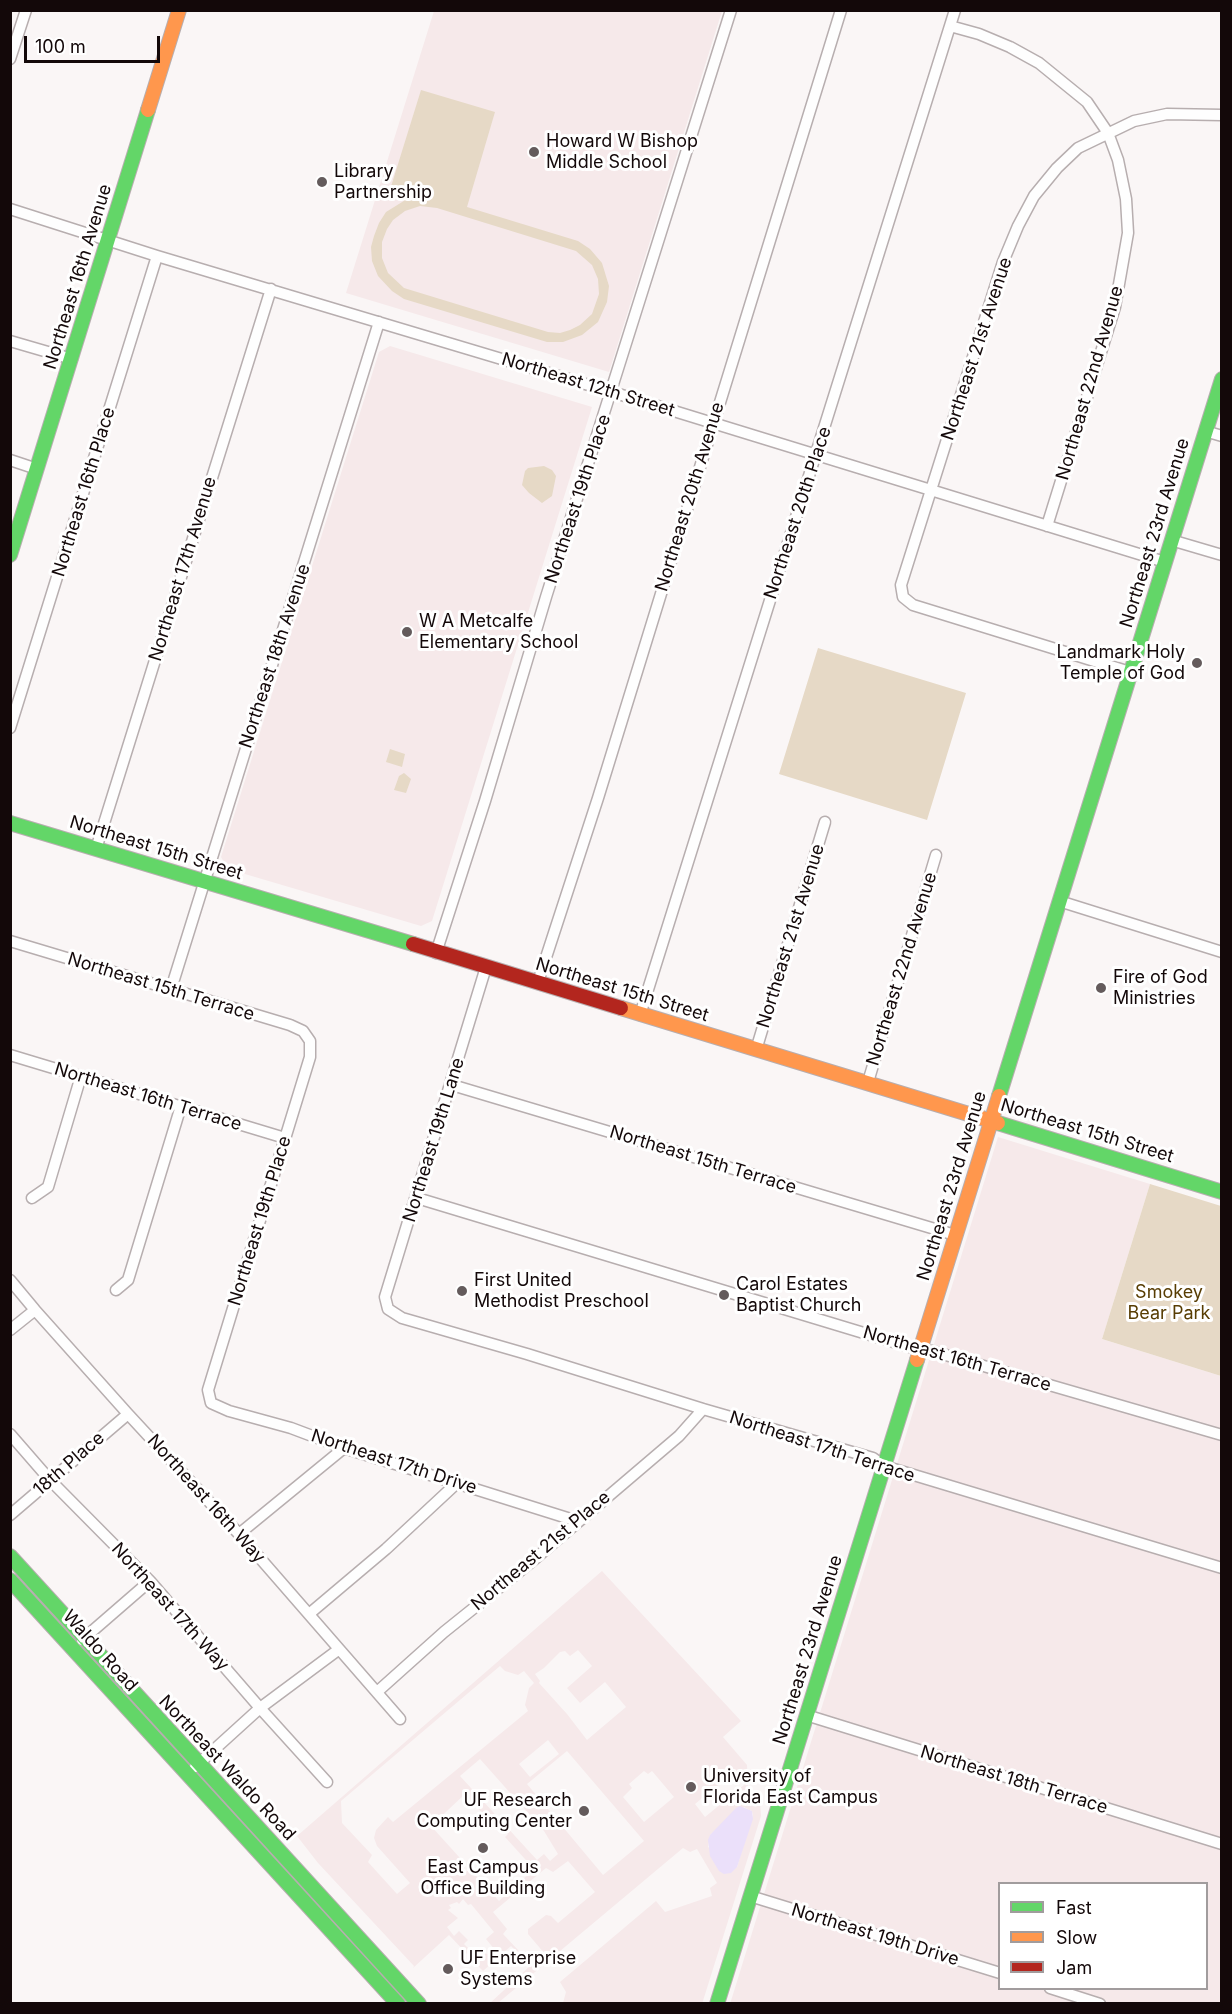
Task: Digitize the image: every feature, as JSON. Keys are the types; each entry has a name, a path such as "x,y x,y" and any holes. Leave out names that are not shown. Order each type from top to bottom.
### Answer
{"main road":[{"name":"Northeast 16th Avenue","path":"10,555 179,10"},
{"name":"Northeast 23rd Avenue","path":"717,2004 1221,379"},
{"name":"Northeast 15th Street","path":"10,823 868,1082 1221,1192"},
{"name":"Northeast Waldo Road","path":"10,1556 419,2004"},
{"name":"Waldo Road","path":"10,1580 187,1775"},
{"name":"Northeast Waldo Road","path":"187,1775 398,2004"}],"street":[{"path":"10,60 26,10"},
{"name":"Northeast 19th Place","path":"436,953 486,801 546,597 731,10"},
{"name":"Northeast 20th Avenue","path":"538,982 598,798 841,10"},
{"name":"Northeast 20th Place","path":"640,1015 955,10"},
{"name":"Northeast 22nd Avenue","path":"950,26 979,34 1039,63 1087,102 1108,133 1118,160 1126,199 1128,233 1115,307 1047,526"},
{"name":"Northeast 21st Avenue","path":"1130,672 913,605 903,597 902,585 986,314 1018,226 1034,196 1057,168 1078,148 1134,121 1167,114 1221,115"},
{"name":"Northeast 12th Street","path":"10,209 157,256 612,392 1165,562"},
{"name":"Northeast 16th Place","path":"10,728 157,256"},
{"name":"Northeast 17th Avenue","path":"96,849 271,290"},
{"name":"Northeast 18th Avenue","path":"171,989 379,322"},
{"path":"10,341 72,359"},
{"path":"1205,431 1221,436"},
{"path":"10,460 37,469"},
{"path":"1171,540 1221,555"},
{"name":"Northeast 21st Avenue","path":"756,1050 825,822"},
{"name":"Northeast 22nd Avenue","path":"868,1082 936,855"},
{"path":"1059,902 1221,952"},
{"name":"Northeast 15th Terrace","path":"10,941 290,1025 303,1031 308,1038"},
{"name":"Northeast 19th Lane","path":"391,1311 385,1297 452,1085 486,967"},
{"name":"Northeast 19th Place","path":"211,1403 208,1390 310,1057 308,1038"},
{"name":"Northeast 16th Terrace","path":"10,1055 285,1138"},
{"path":"32,1198 48,1186 81,1076"},
{"name":"Northeast 15th Terrace","path":"452,1085 955,1235"},
{"path":"116,1290 128,1280 181,1106"},
{"name":"Northeast 16th Terrace","path":"417,1198 920,1350 932,1350 1221,1435"},
{"name":"Northeast 16th Way","path":"10,1280 128,1414 239,1534 400,1719"},
{"path":"10,1330 35,1310"},
{"name":"Northeast 17th Terrace","path":"391,1311 402,1318 873,1458 884,1466 1221,1568"},
{"name":"Northeast 17th Drive","path":"211,1403 229,1411 291,1428 344,1448 577,1521"},
{"name":"Northeast 21st Place","path":"377,1692 444,1632 530,1563 679,1436 703,1409"},
{"name":"18th Place","path":"10,1515 128,1414"},
{"name":"Northeast 17th Way","path":"10,1434 50,1480 150,1581 327,1782"},
{"path":"239,1534 344,1448"},
{"path":"309,1614 386,1549 458,1482"},
{"path":"73,1648 150,1581"},
{"path":"187,1775 260,1708 338,1650"},
{"name":"Northeast 18th Terrace","path":"806,1715 1221,1844"},
{"name":"Northeast 19th Drive","path":"750,1896 998,1973"},
{"path":"1053,1990 1100,2004"}],"shaded area":[{"name":"Howard W Bishop Middle School","path":"434,11 722,11 609,372 346,293"},
{"name":"W A Metcalfe Elementary School","path":"390,346 592,407 432,921 421,926 228,869 221,857 379,352"},
{"path":"998,1137 1150,1184 1102,1339 1221,1376 1221,2003 730,2004"},
{"name":"University of Florida East Campus","path":"602,1571 741,1721 723,1737 747,1765 748,1789 760,1801 761,1816 702,2004 563,2003 566,1992 560,1982 656,1901 665,1912 712,1896 710,1888 717,1883 697,1849 690,1852 683,1848 498,2003 489,2004 530,1966 511,1946 483,1971 475,1963 485,1953 490,1951 492,1953 495,1950 486,1939 494,1932 471,1904 468,1905 463,1899 459,1904 457,1902 449,1905 451,1908 448,1910 458,1918 447,1927 454,1936 459,1931 468,1940 464,1944 472,1952 468,1955 449,1935 413,1968 414,1966 318,1863 297,1836","holes":["578,1650 592,1666 567,1688 580,1703 605,1682 626,1707 587,1740 539,1683 535,1674 560,1652 565,1651 570,1656","500,1666 505,1671 518,1675 524,1671 534,1683 529,1688 525,1705 528,1711 393,1822 388,1817 376,1830 374,1838 377,1846 410,1883 397,1894 368,1862 372,1855 342,1823 341,1801","548,1740 559,1754 530,1777 519,1764","567,1751 644,1841 603,1875 527,1784","480,1759 544,1831 558,1854 550,1861 544,1854 537,1860 460,1776","644,1771 648,1774 652,1771 674,1797 644,1822 623,1797 632,1788 629,1784","734,1772 744,1785 705,1817 695,1804","465,1794 495,1827 499,1824 508,1834 505,1837 534,1869 499,1901 470,1869 466,1872 457,1862 460,1858 431,1826","744,1807 752,1811 753,1815 737,1867 708,1847 710,1835","568,1861 595,1892 558,1923 551,1916 546,1915 528,1929 528,1934 545,1954 532,1965 503,1934 507,1929 493,1912 546,1868 553,1872"]},
{"path":"740,1806 752,1811 753,1819 737,1867 731,1873 724,1874 719,1871 710,1856 708,1840 710,1835"}],"green space":[{"path":"421,90 495,112 467,207 578,241 590,249 602,263 609,286 607,302 598,322 582,335 563,342 547,342 404,299 392,291 378,276 372,261 371,247 379,223 386,212 407,199 389,193","holes":["420,206 437,208 576,251 592,265 598,279 599,294 592,314 580,325 570,330 560,333 548,332 404,288 388,273 382,258 382,242 387,229 393,220 405,211"]},
{"path":"544,466 552,470 556,476 552,496 542,503 522,485 525,471 528,468"},
{"path":"818,648 966,693 927,820 779,774"},
{"path":"390,749 405,754 402,767 386,762"},
{"path":"404,773 411,779 406,793 394,790 399,776"},
{"name":"Smokey Bear Park","path":"1150,1184 1221,1206 1221,1376 1102,1339"}],"traffic: fast":[{"path":"10,555 148,110"},
{"path":"999,1096 1222,379"},
{"path":"10,823 413,944"},
{"path":"998,1123 1222,1192"},
{"path":"717,2004 917,1360"},
{"path":"10,1556 419,2004"},
{"path":"10,1580 398,2004"}],"traffic: slow":[{"path":"148,110 179,10"},
{"path":"621,1008 998,1123"},
{"path":"917,1360 999,1096"}],"traffic: jam":[{"path":"413,944 621,1008"}],"place":[{"name":"Howard W Bishop Middle School","path":"534,152"},
{"name":"Library Partnership","path":"322,182"},
{"name":"W A Metcalfe Elementary School","path":"407,632"},
{"name":"Landmark Holy Temple of God","path":"1197,663"},
{"name":"Fire of God Ministries","path":"1101,988"},
{"name":"First United Methodist Preschool","path":"462,1291"},
{"name":"Carol Estates Baptist Church","path":"724,1295"},
{"name":"University of Florida East Campus","path":"691,1787"},
{"name":"UF Research Computing Center","path":"584,1811"},
{"name":"East Campus Office Building","path":"483,1848"},
{"name":"UF Enterprise Systems","path":"448,1969"}]}
